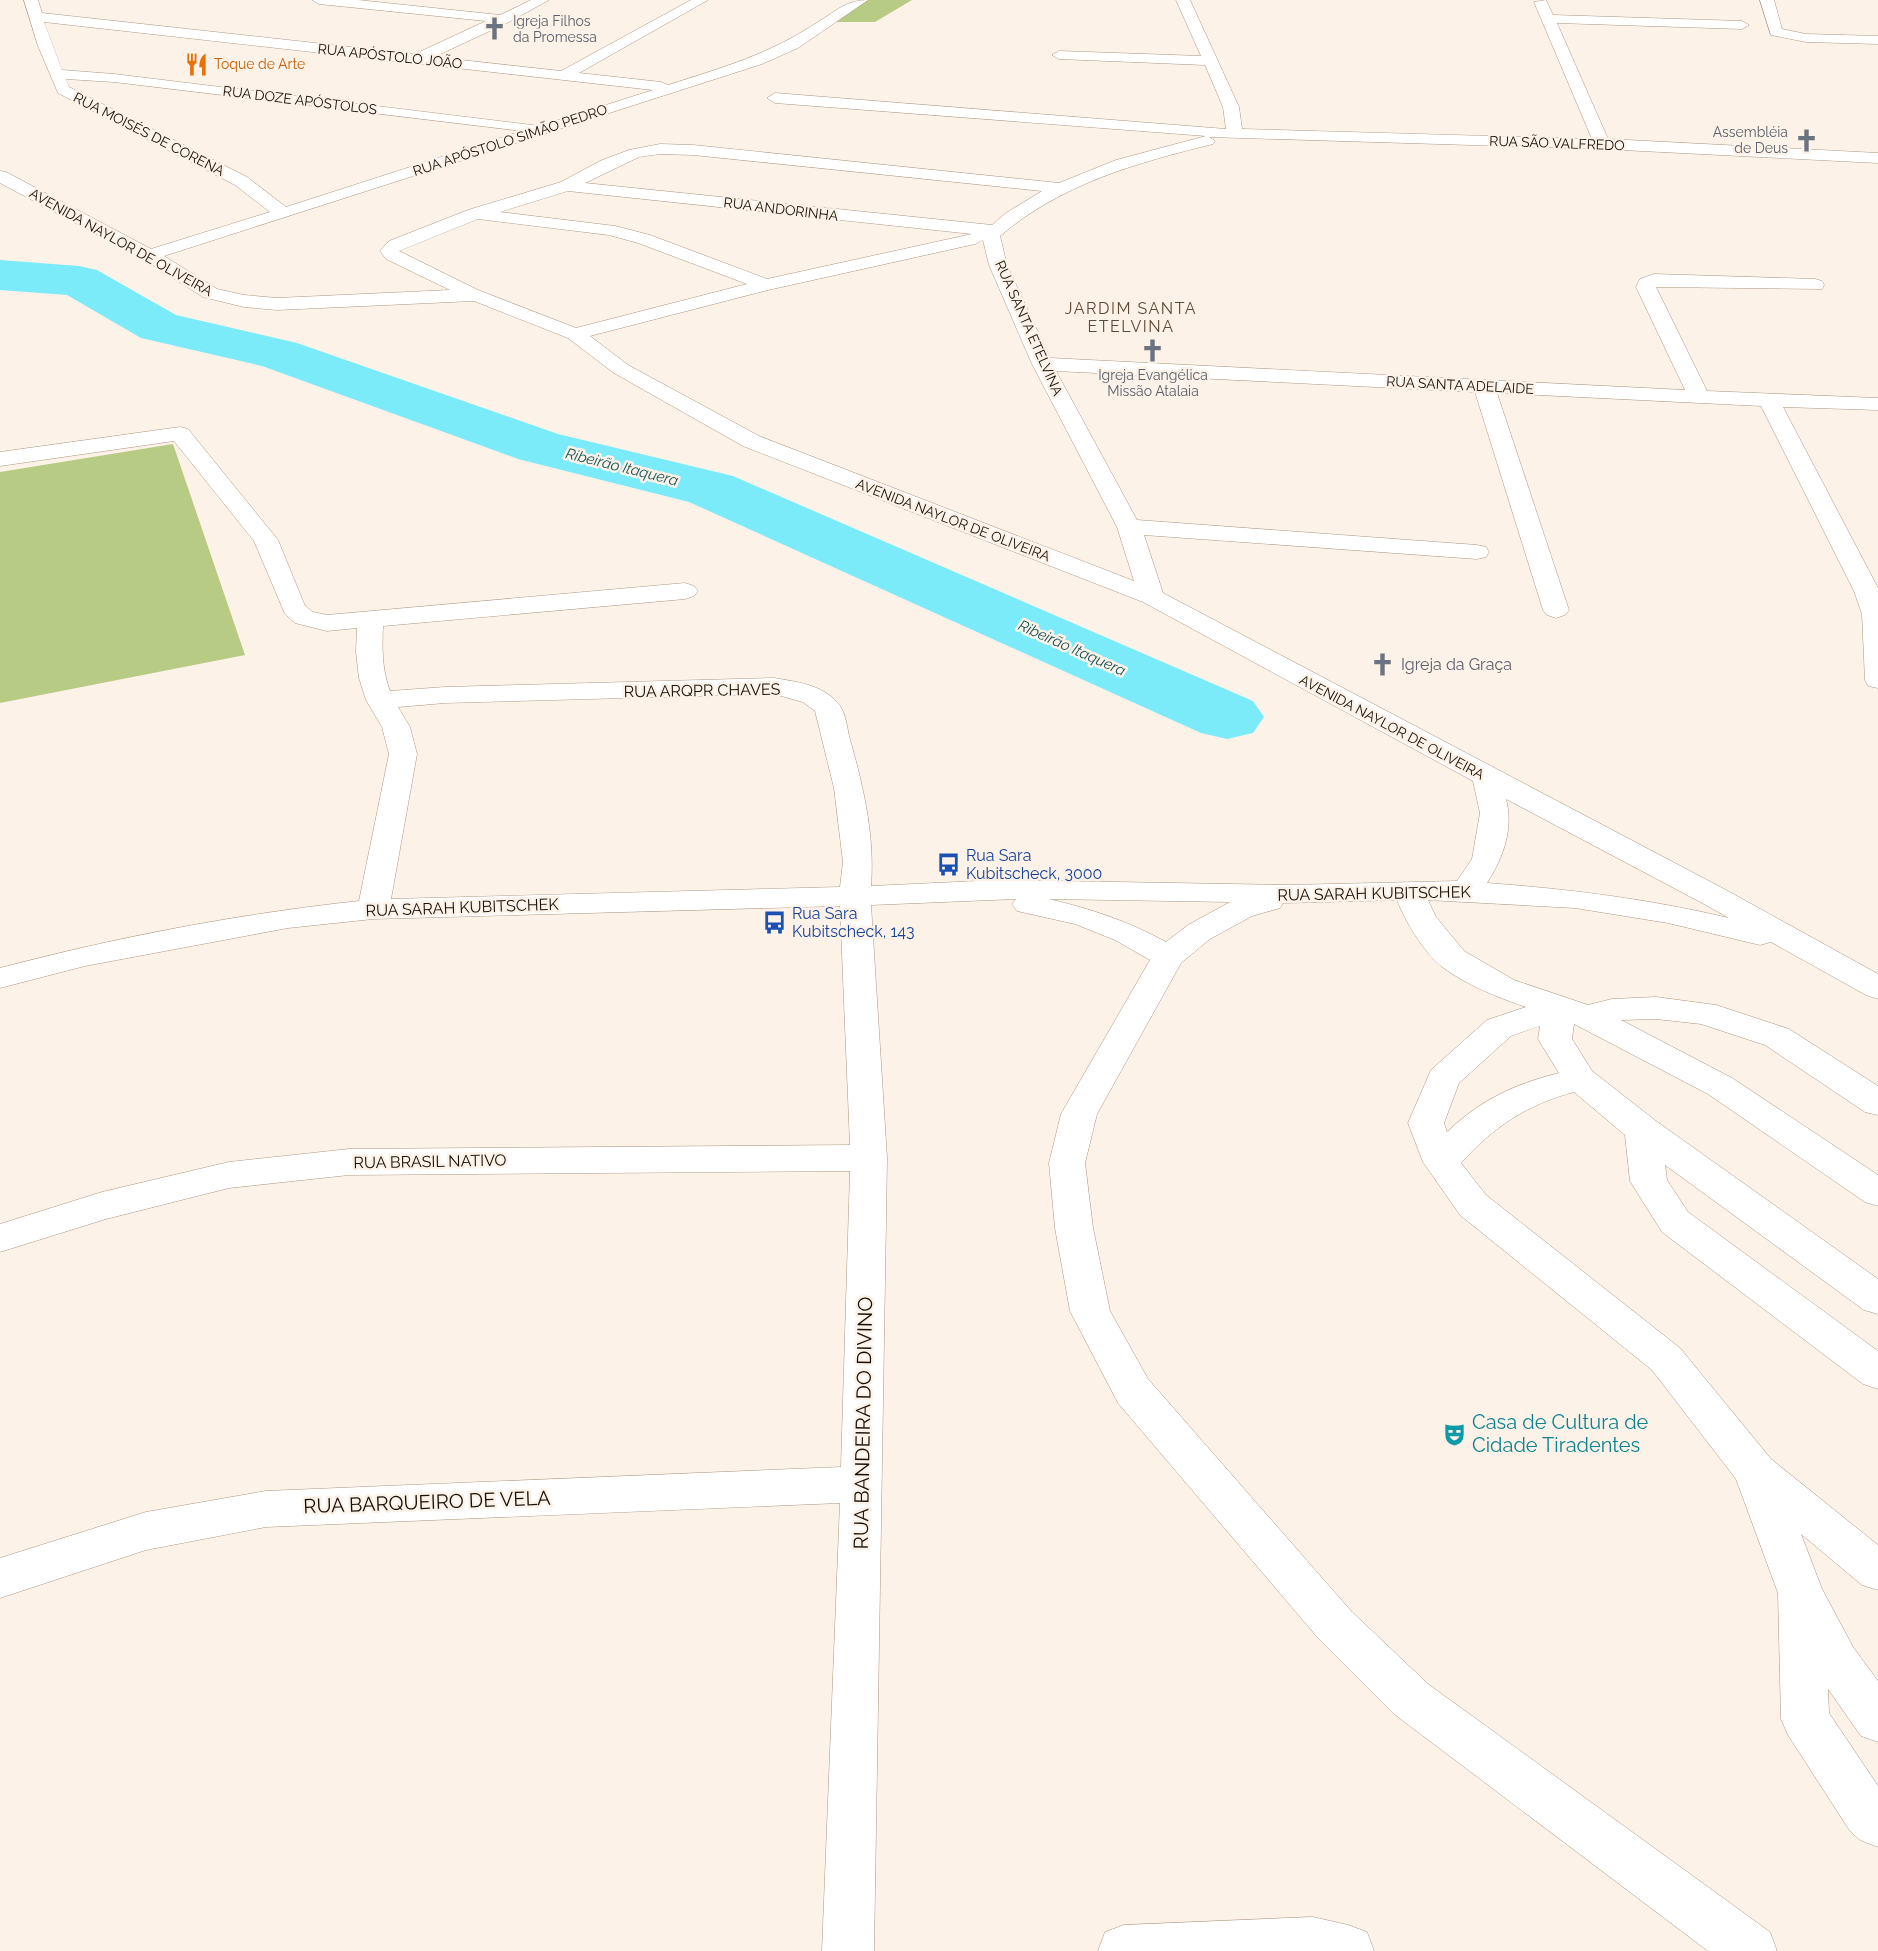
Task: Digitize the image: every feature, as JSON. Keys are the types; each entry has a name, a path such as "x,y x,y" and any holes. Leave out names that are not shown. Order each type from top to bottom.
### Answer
{"street":[{"name":"RUA MOISÉS DE CORENA","path":"31,0 63,90 241,181 282,213"},
{"path":"318,0 504,19"},
{"path":"417,59 542,0"},
{"path":"564,75 701,0"},
{"name":"RUA APÓSTOLO SIMÃO PEDRO","path":"149,255 757,61 793,45 861,0"},
{"path":"1183,0 1231,107 1235,134"},
{"path":"1541,0 1602,144"},
{"path":"1767,0 1776,32 1806,38 1878,40"},
{"name":"RUA APÓSTOLO JOÃO","path":"37,17 671,87"},
{"path":"1549,19 1742,25"},
{"path":"1059,55 1210,61"},
{"name":"RUA DOZE APÓSTOLOS","path":"56,74 114,78 543,129"},
{"path":"776,98 1235,134"},
{"path":"575,334 766,285 993,233 1022,209 1062,188 1170,149 1235,134"},
{"name":"RUA SÃO VALFREDO","path":"1235,134 1602,144 1878,158"},
{"path":"476,295 392,255 389,250 395,245 474,214 567,186 606,165 635,153 660,149 838,163 1062,188"},
{"name":"AVENIDA NAYLOR DE OLIVEIRA","path":"0,176 149,255 210,293 244,302 277,304 476,295 575,334 621,369 751,441 1152,597 1486,777 1705,891 1878,988"},
{"name":"RUA ANDORINHA","path":"567,186 993,233"},
{"path":"474,214 609,230 636,237 766,285"},
{"name":"RUA SANTA ETELVINA","path":"993,233 998,266 1042,364 1129,527 1152,597"},
{"path":"1699,397 1646,287 1647,283 1654,280 1815,285"},
{"name":"RUA SANTA ADELAIDE","path":"1042,364 1878,404"},
{"path":"1484,386 1556,610"},
{"path":"1769,400 1867,591 1875,614 1878,680"},
{"path":"0,459 180,434 266,540 294,609 304,618 327,623 370,621 423,614 686,591"},
{"path":"1129,527 1477,552"},
{"path":"370,621 369,652 372,678 380,700 396,727 403,754 373,909"},
{"name":"RUA ARQPR CHAVES","path":"380,700 457,695 774,686 805,693 828,708 849,789 858,862 855,896"},
{"path":"1467,891 1487,859 1495,813 1486,777"},
{"name":"RUA SARAH KUBITSCHEK","path":"0,978 84,956 288,918 373,909 855,896 999,889 1289,894 1408,890 1467,891 1575,899 1668,913 1735,928 1810,950"},
{"path":"1408,890 1421,920 1452,958 1502,987 1573,1011 1720,1086 1878,1193"},
{"name":"RUA SARAH KUBITSCHEK","path":"931,893 1028,904 1085,917 1126,933 1168,957"},
{"path":"1289,894 1241,909 1199,932 1168,957 1079,1114 1067,1163 1074,1228 1090,1311 1133,1391 1335,1625 1411,1699 1750,1951"},
{"name":"RUA BANDEIRA DO DIVINO","path":"848,1951 869,1158 855,896"},
{"path":"1878,1102 1777,1037 1704,1013 1656,1008 1573,1011 1499,1028 1443,1078 1426,1123 1442,1162 1473,1205 1666,1359 1756,1472 1878,1571"},
{"path":"1573,1011 1555,1039 1580,1079 1643,1130 1878,1299"},
{"path":"1442,1162 1460,1140 1493,1111 1536,1090 1580,1079"},
{"path":"1643,1130 1649,1181 1674,1222 1878,1373"},
{"name":"RUA BRASIL NATIVO","path":"0,1238 102,1206 229,1175 349,1162 869,1158"},
{"path":"1756,1472 1801,1593 1836,1662 1878,1719"},
{"name":"RUA BARQUEIRO DE VELA","path":"0,1578 146,1531 266,1509 862,1484"},
{"path":"1801,1593 1805,1719 1868,1815 1878,1823"},
{"path":"1124,1951 1313,1943 1348,1951"}],"green space":[{"path":"867,0 912,0 875,22 829,22"},
{"path":"173,444 245,655 0,703 0,472"}],"waterway":[{"name":"Ribeirão Itaquera","path":"0,275 79,281 159,327 278,354 539,447 711,489 1227,717"}],"place":[{"name":"Igreja Filhos da Promessa","path":"495,29"},
{"name":"Toque de Arte","path":"196,64"},
{"name":"Assembléia de Deus","path":"1806,140"},
{"name":"Igreja Evangélica Missão Atalaia","path":"1153,351"},
{"name":"Igreja da Graça","path":"1383,664"},
{"name":"Rua Sara Kubitscheck, 3000","path":"948,864"},
{"name":"Rua Sara Kubitscheck, 143","path":"774,922"},
{"name":"Casa de Cultura de Cidade Tiradentes","path":"1454,1434"}],"district":[{"name":"JARDIM SANTA ETELVINA","path":"1131,317"}]}
